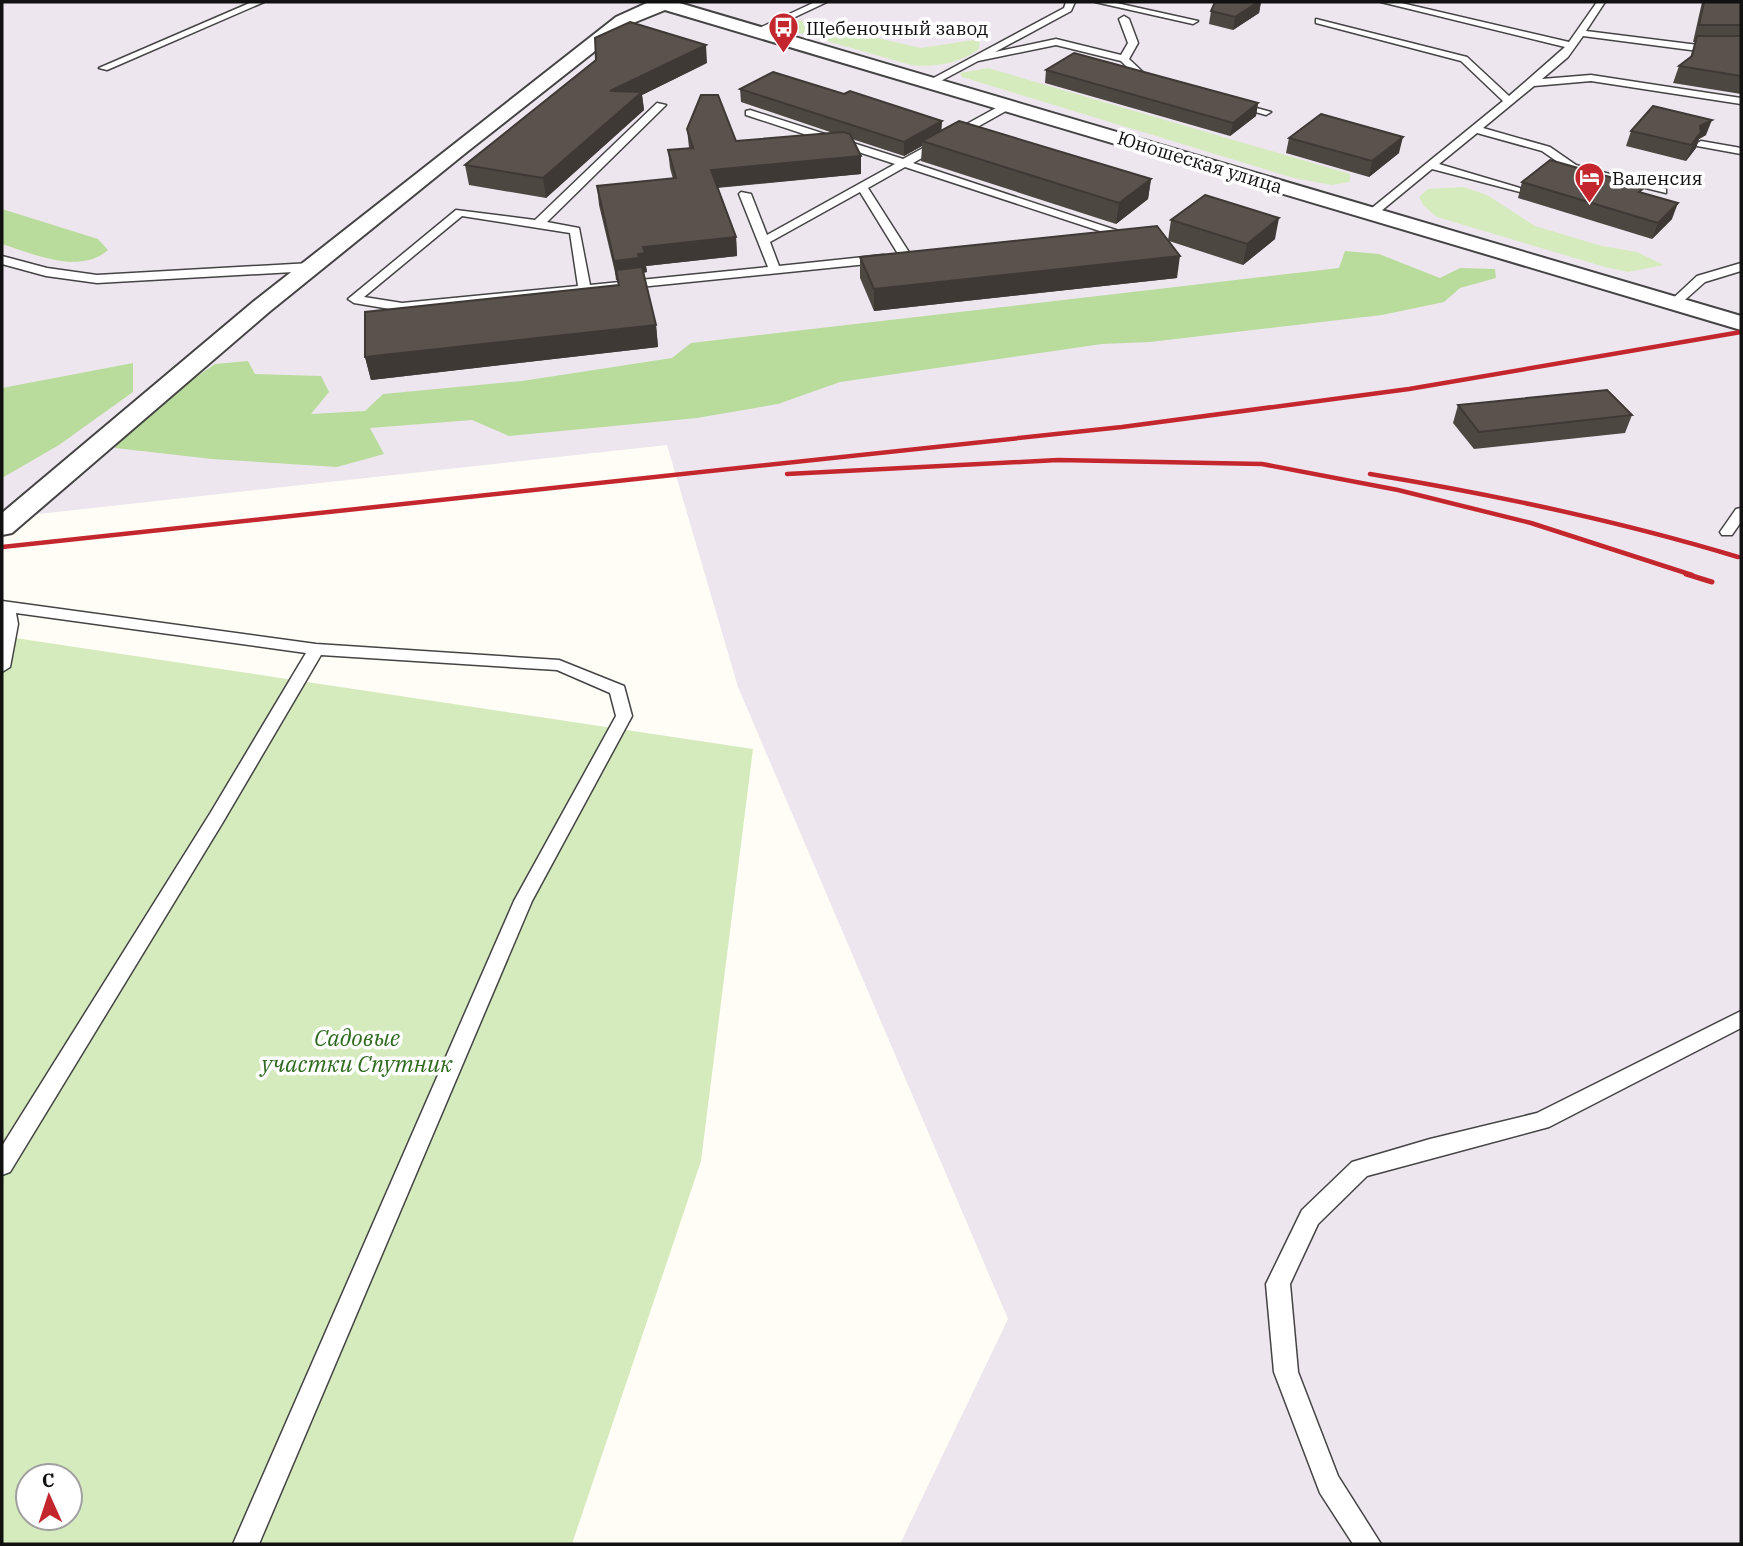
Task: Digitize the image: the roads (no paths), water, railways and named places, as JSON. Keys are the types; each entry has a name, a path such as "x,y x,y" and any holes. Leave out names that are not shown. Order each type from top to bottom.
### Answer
{"street":[{"name":"Юношеская улица","path":"661,3 1741,323"},
{"path":"2,527 311,267 622,21 661,3"}],"lane":[{"path":"104,68 259,2"},
{"path":"758,31 822,2"},
{"path":"931,82 1068,9 1070,2"},
{"path":"1100,2 1194,21"},
{"path":"1386,2 1572,46"},
{"path":"1371,214 1565,55 1601,2"},
{"path":"1124,19 1133,43 1124,59"},
{"path":"1319,21 1464,60 1509,101"},
{"path":"1580,33 1706,49 1741,47"},
{"path":"973,59 1056,42 1124,59 1145,79 1172,86"},
{"path":"1531,83 1591,78 1741,101"},
{"path":"1226,101 1266,112"},
{"path":"538,224 661,105"},
{"path":"764,241 1009,105"},
{"path":"750,113 1125,235 1098,238"},
{"path":"1475,129 1546,149 1572,167 1661,191"},
{"path":"1701,144 1741,151"},
{"path":"1430,165 1516,190"},
{"path":"862,187 906,257"},
{"path":"745,194 775,270"},
{"path":"585,289 575,230 460,212 354,299 402,307 585,289 906,257 919,256"},
{"path":"2,260 46,272 97,279 311,267"},
{"path":"1674,303 1701,279 1741,267"},
{"path":"1725,272 1741,277"},
{"path":"1727,532 1741,512"},
{"path":"2,667 10,624 4,606 316,649 559,665 618,690 624,716 523,901 246,1544"},
{"path":"2,1165 217,817 316,649"},
{"path":"1368,1544 1329,1484 1286,1372 1278,1284 1310,1217 1360,1169 1430,1147 1541,1121 1741,1019"}],"railway":[{"path":"2,547 1122,427 1409,389 1741,332"},
{"path":"787,474 1058,460 1262,464 1398,490 1531,523 1692,575"},
{"path":"1370,474 1556,510 1647,531 1738,557"},
{"path":"1686,574 1712,582"}],"place":[{"name":"Щебеночный завод","path":"783,55"},
{"name":"Валенсия","path":"1589,205"}],"park label":[{"name":"Садовые участки Спутник","path":"357,1050"}]}
